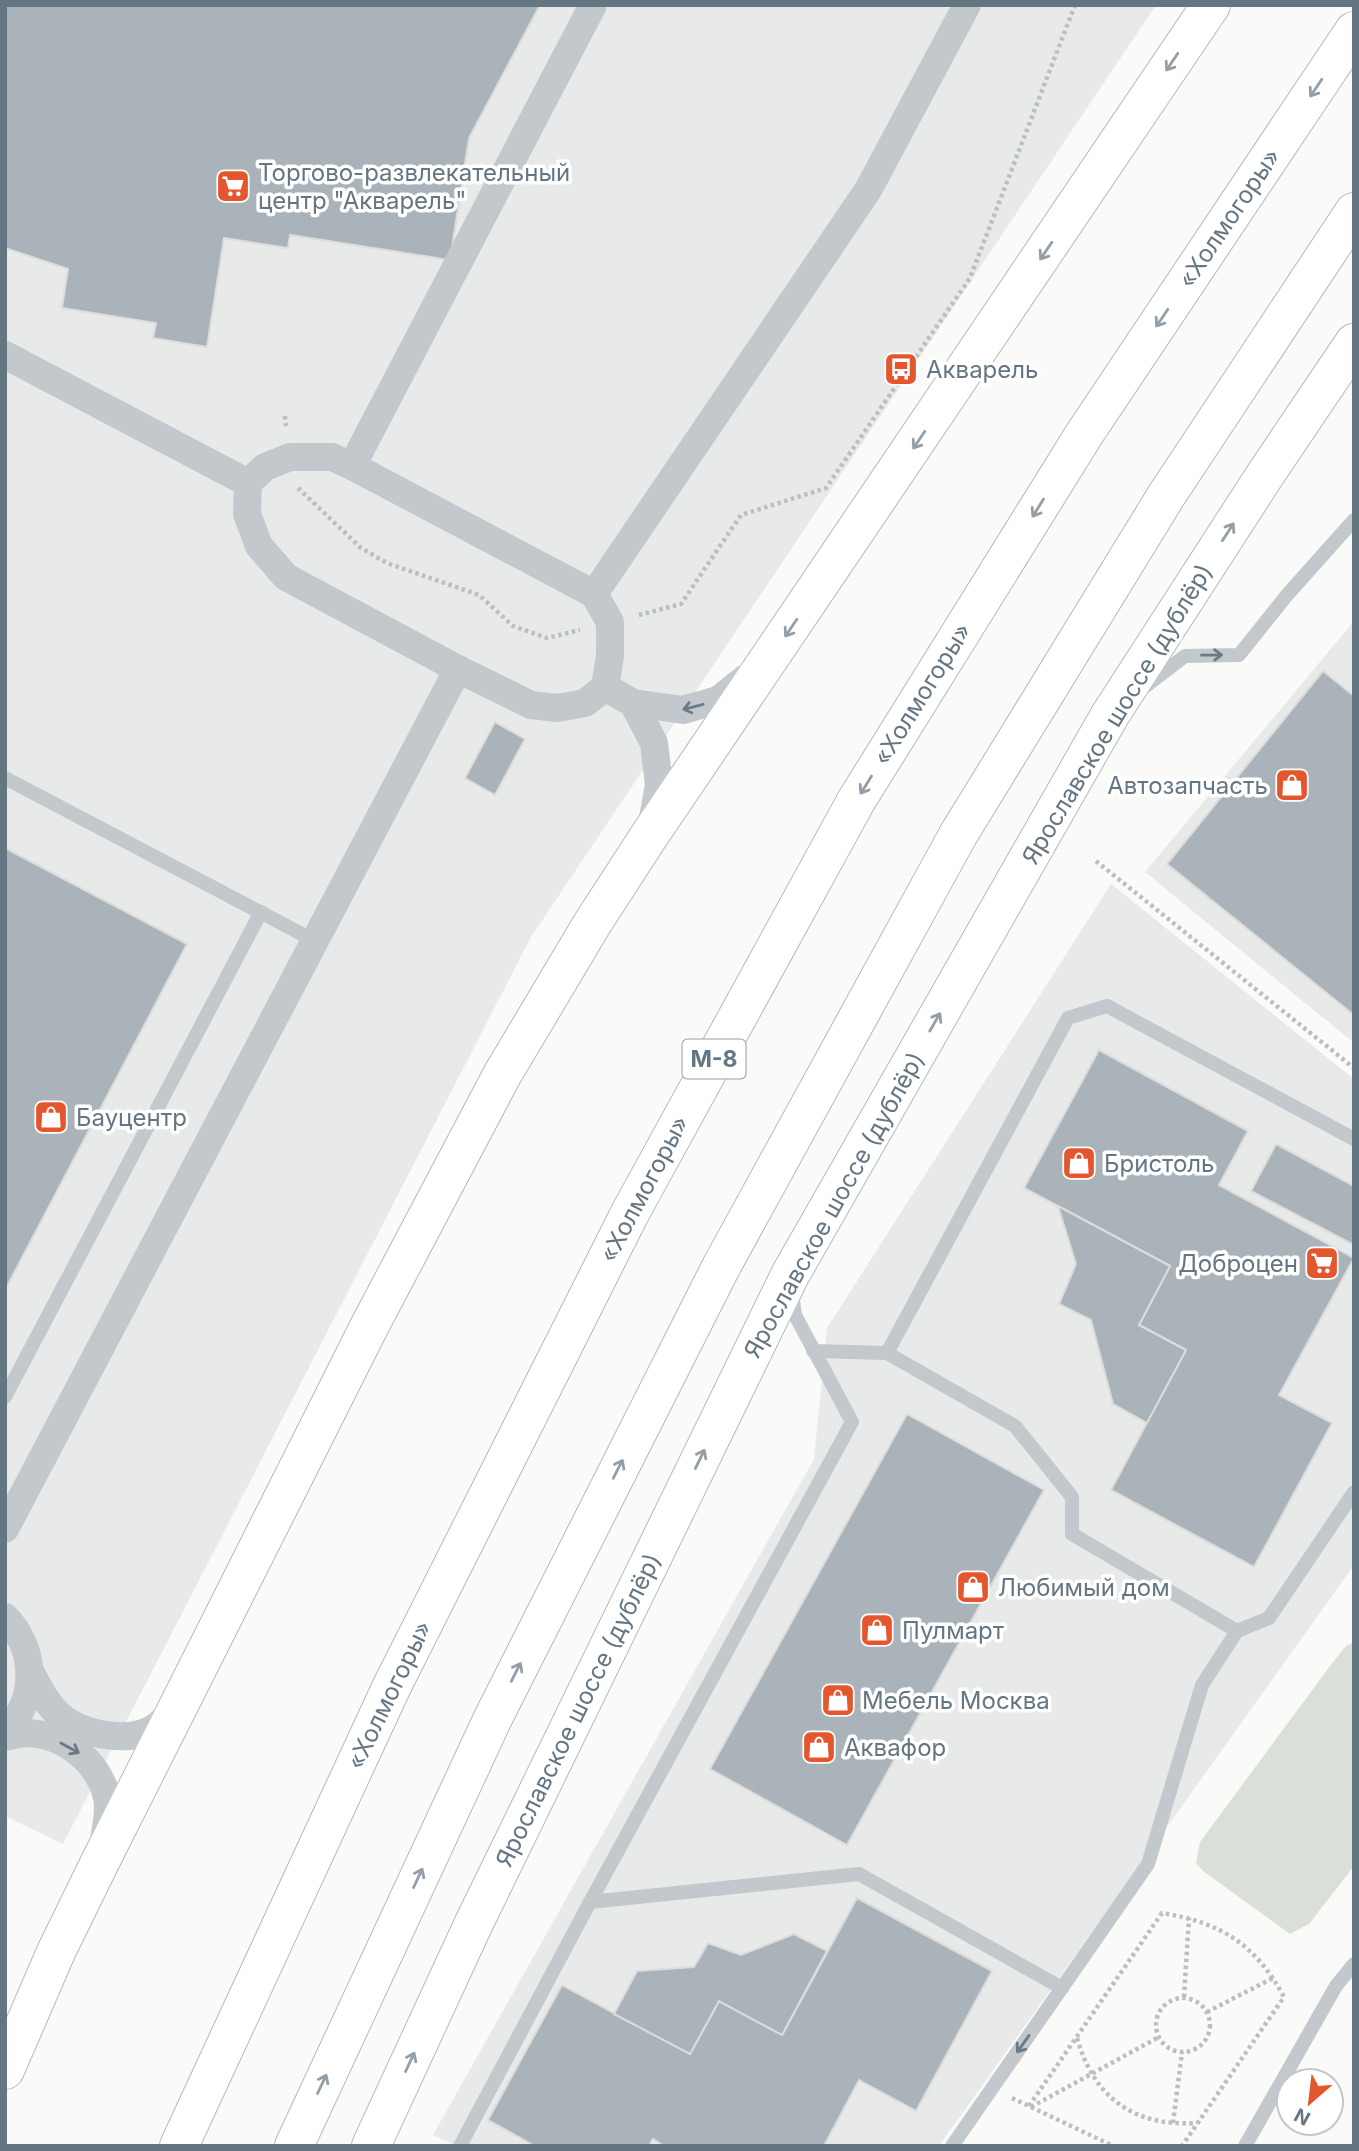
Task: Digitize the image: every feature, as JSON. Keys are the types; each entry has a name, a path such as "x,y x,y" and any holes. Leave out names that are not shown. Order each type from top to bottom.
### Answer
{"main road":[{"path":"5,2070 56,1952 99,1864 370,1325 502,1075 592,924 649,836 1210,5"},
{"name":"«Холмогоры»","path":"179,2146 391,1688 617,1238 856,801 1085,433 1354,31"},
{"path":"294,2146 493,1718 721,1267 793,1135 958,835 1166,496 1354,212"},
{"name":"Ярославское шоссе (дублёр)","path":"371,2146 473,1925 790,1275 1110,715 1354,343"}],"street":[{"path":"352,466 593,5"},
{"path":"594,594 868,190 967,5"},
{"path":"5,355 248,483"},
{"path":"290,457 332,457 352,466 594,594 610,622 606,687 585,703 557,708 531,705 286,577 259,546 247,514 248,483 265,467 290,457"},
{"path":"606,687 633,703 683,710 718,700 770,659"},
{"path":"5,1529 458,669"},
{"path":"633,703 654,743 659,785 649,836"},
{"path":"5,1617 22,1640 31,1673 21,1709 5,1730"},
{"path":"31,1673 46,1699 60,1716 83,1728 114,1737 138,1735 157,1727 182,1700"},
{"path":"5,1737 26,1733 49,1737 86,1757 99,1776 107,1799 107,1824 99,1864"}],"lane":[{"path":"1110,715 1185,656 1239,655 1287,595 1354,520"},
{"path":"5,778 315,941"},
{"path":"5,1398 261,912"},
{"path":"887,1353 1068,1018 1107,1006 1354,1139"},
{"path":"460,2146 852,1422 795,1315 790,1275"},
{"path":"813,1351 887,1353 1015,1426 1072,1497 1072,1534 1237,1631"},
{"path":"952,2146 1148,1864 1202,1685 1237,1631 1269,1618 1354,1492"},
{"path":"590,1902 859,1874 1062,1988"},
{"path":"1244,2146 1336,1986 1354,1964"}],"path":[{"path":"1096,861 1354,1068"},
{"path":"1030,2106 1162,1913 1189,1918 1215,1927 1239,1942 1257,1957 1284,1997 1182,2146"},
{"path":"1184,1997 1189,1918"},
{"path":"1207,2012 1273,1978"},
{"path":"1184,1997 1198,2001 1207,2012 1210,2026 1206,2039 1195,2049 1182,2052 1168,2048 1159,2037 1155,2024 1160,2010 1170,2000 1184,1997"},
{"path":"1077,2037 1083,2059 1091,2074 1108,2095 1126,2109 1160,2123 1198,2123"},
{"path":"1030,2106 1159,2037"},
{"path":"1173,2123 1182,2052"},
{"path":"992,2088 1112,2146"}],"shaded area":[{"path":"5,5 1156,5 531,937 63,1844 5,1816"},
{"path":"1354,621 1354,1043 1145,872"},
{"path":"1111,884 1354,1079 1354,1565 939,2146 457,2146 433,2135 814,1459 827,1328"},
{"path":"1354,1642 1354,1866 1309,1924 1290,1934 1203,1871 1196,1863 1200,1842 1333,1662 1346,1646"}],"building":[{"name":"Торгово-развлекательный центр \"Акварель\"","path":"5,5 540,5 469,138 450,260 290,235 288,248 224,238 207,347 153,338 156,323 62,308 68,269 5,248"},
{"path":"1323,671 1354,696 1354,1015 1167,864"},
{"path":"495,722 525,739 495,795 465,778"},
{"name":"Бауцентр","path":"5,848 187,944 5,1290"},
{"path":"1099,1050 1248,1131 1219,1185 1354,1258 1279,1395 1332,1423 1254,1567 1111,1490 1186,1350 1139,1325 1170,1266 1024,1188"},
{"path":"1276,1144 1354,1186 1354,1245 1251,1191"},
{"path":"1058,1206 1170,1266 1139,1325 1186,1350 1147,1423 1113,1404 1091,1320 1059,1304 1076,1264"},
{"name":"Пулмарт","path":"907,1414 1044,1490 847,1845 710,1769"},
{"path":"857,1898 992,1971 916,2111 859,2080 824,2146 664,2146 653,2139 649,2146 535,2146 488,2120 562,1985 690,2054 719,2001 782,2035"},
{"path":"794,1934 827,1951 782,2035 719,2001 690,2054 614,2014 637,1971 694,1967 708,1943 741,1955"}],"place":[{"name":"Торгово-развлекательный центр \"Акварель\"","path":"233,186"},
{"name":"Акварель","path":"901,369"},
{"name":"Автозапчасть","path":"1292,785"},
{"name":"Бауцентр","path":"51,1117"},
{"name":"Бристоль","path":"1079,1163"},
{"name":"Доброцен","path":"1322,1263"},
{"name":"Любимый дом","path":"973,1587"},
{"name":"Пулмарт","path":"877,1630"},
{"name":"Мебель Москва","path":"838,1700"},
{"name":"Аквафор","path":"819,1747"}]}
